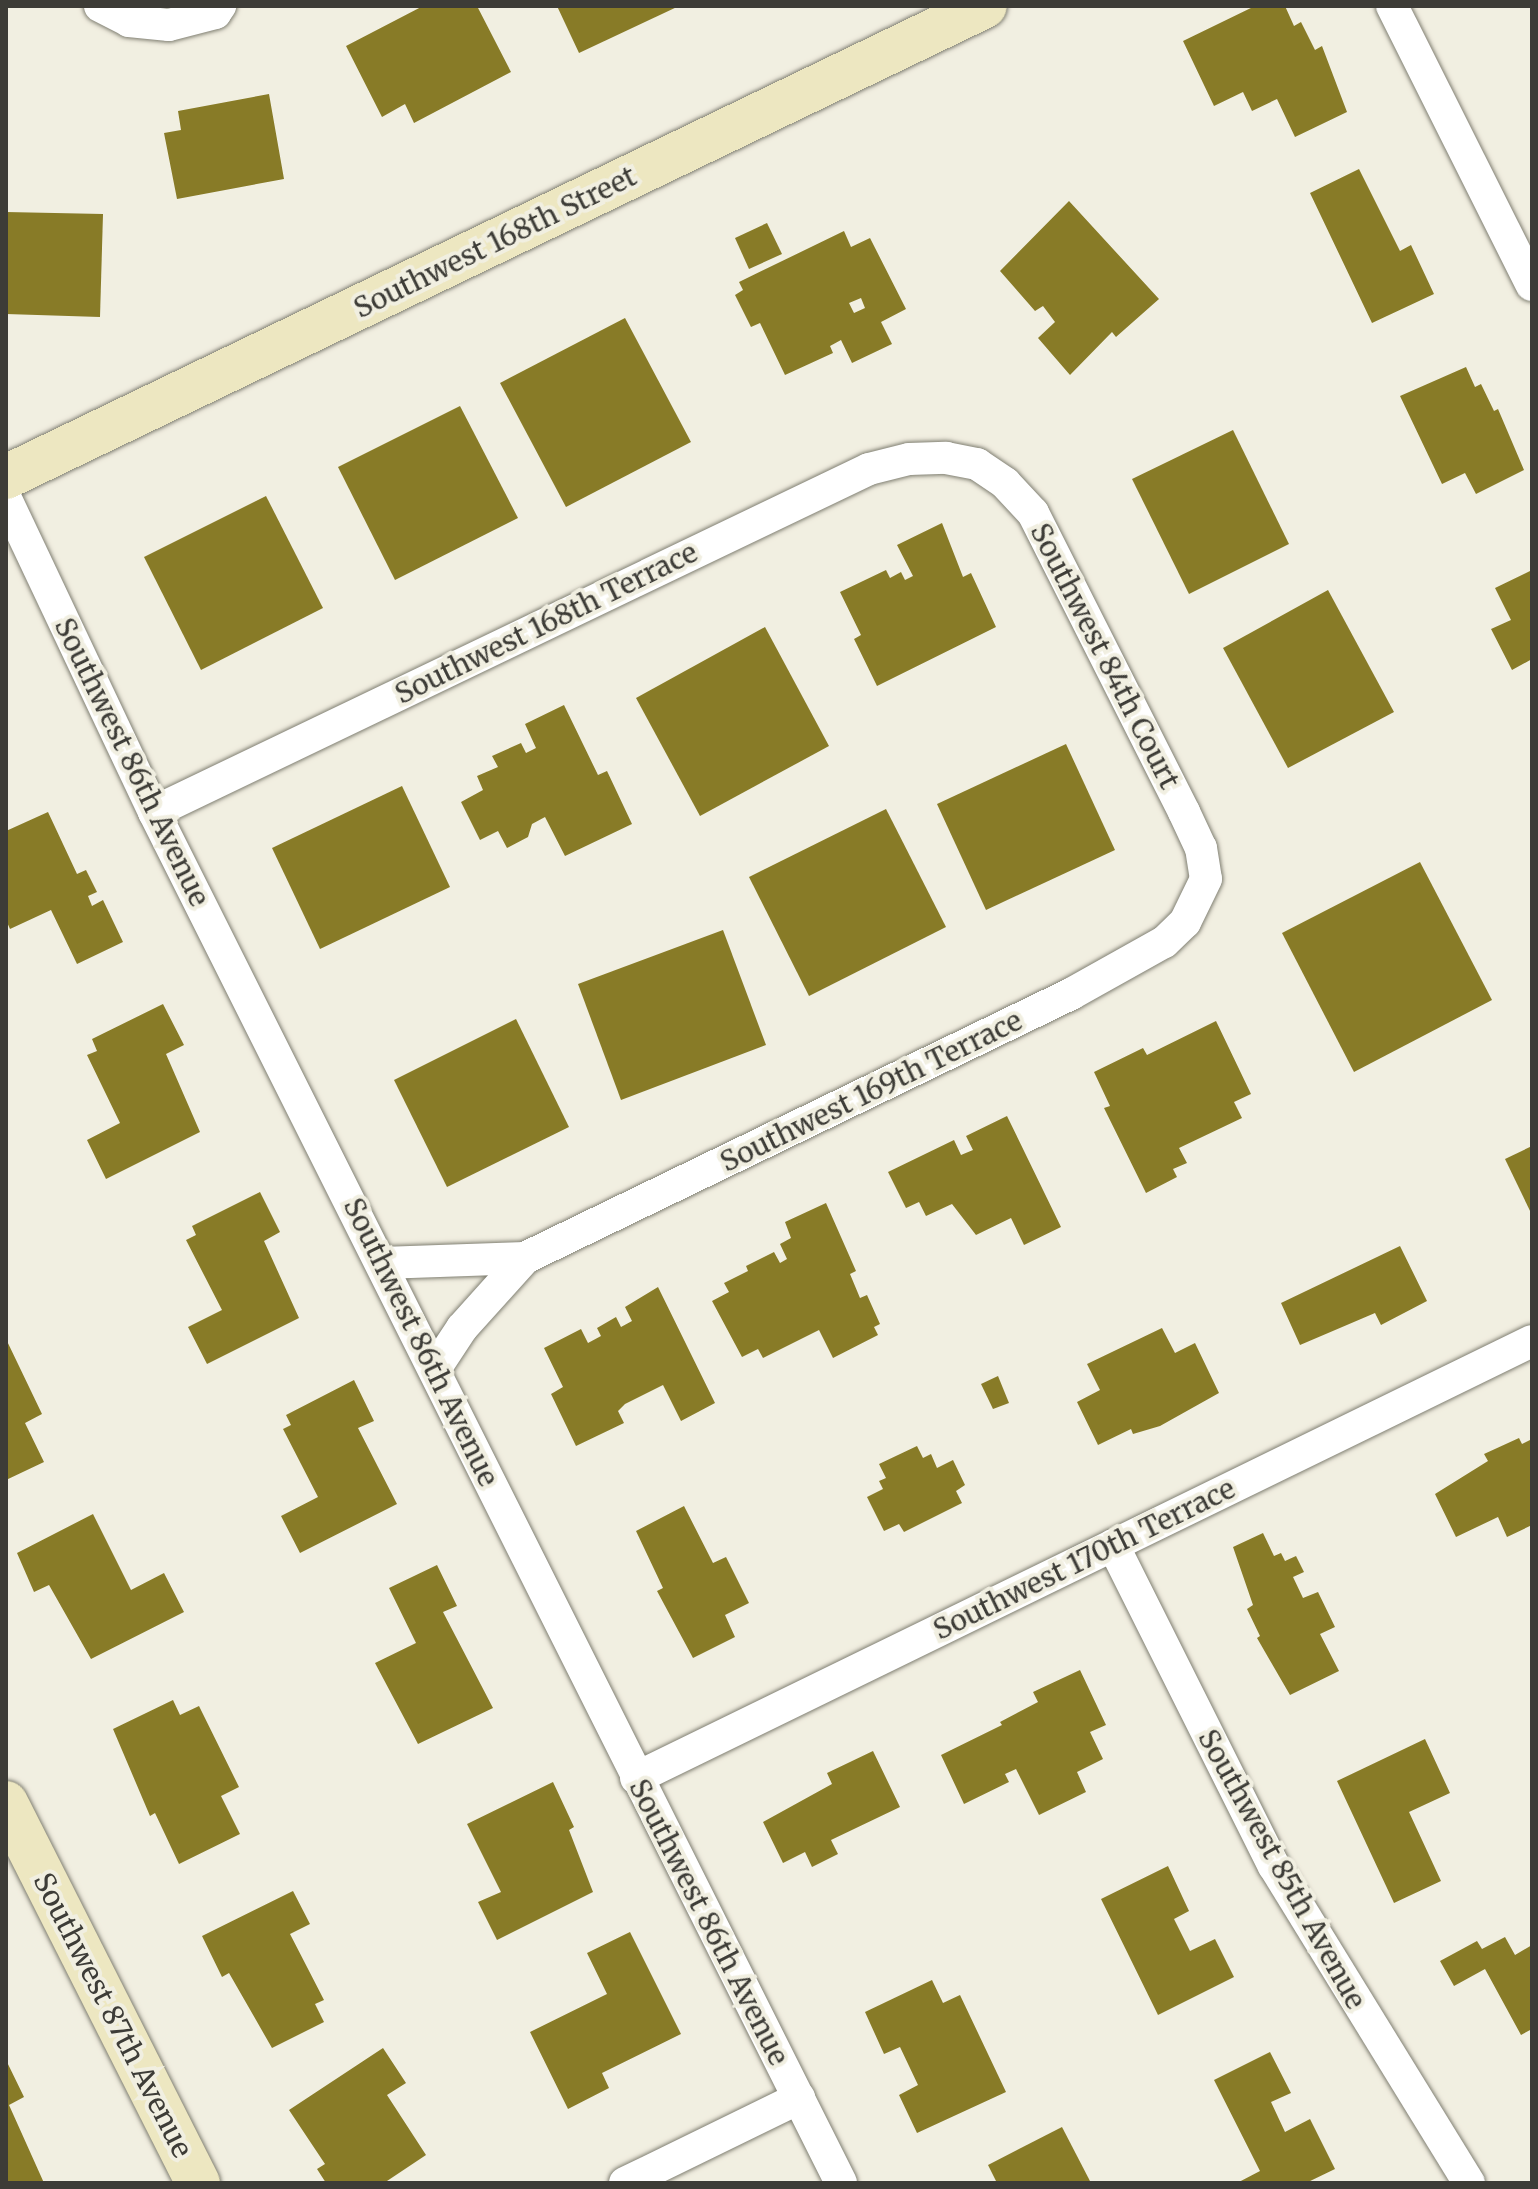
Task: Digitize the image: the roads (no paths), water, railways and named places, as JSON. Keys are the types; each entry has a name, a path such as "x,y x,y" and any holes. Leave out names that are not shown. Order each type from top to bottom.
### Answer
{"street":[{"path":"100,6 129,21 169,25 215,13 220,6"},
{"name":"Southwest 168th Street","path":"6,477 985,6"},
{"path":"1392,6 1532,285"},
{"name":"Southwest 168th Terrace","path":"154,812 869,469 909,459 946,458"},
{"name":"Southwest 84th Court","path":"946,458 977,464 1005,483 1033,513 1201,848 1206,879 1199,899"},
{"name":"Southwest 86th Avenue","path":"6,499 154,812 841,2183"},
{"name":"Southwest 169th Terrace","path":"435,1369 462,1328 525,1258 1071,994 1164,942 1199,899"},
{"name":"Southwest 169th Terrace","path":"382,1263 525,1258"},
{"name":"Southwest 170th Terrace","path":"636,1778 1532,1341"},
{"name":"Southwest 85th Avenue","path":"1113,1545 1274,1866 1469,2183"},
{"name":"Southwest 87th Avenue","path":"6,1803 198,2183"},
{"path":"625,2183 799,2098"}]}
